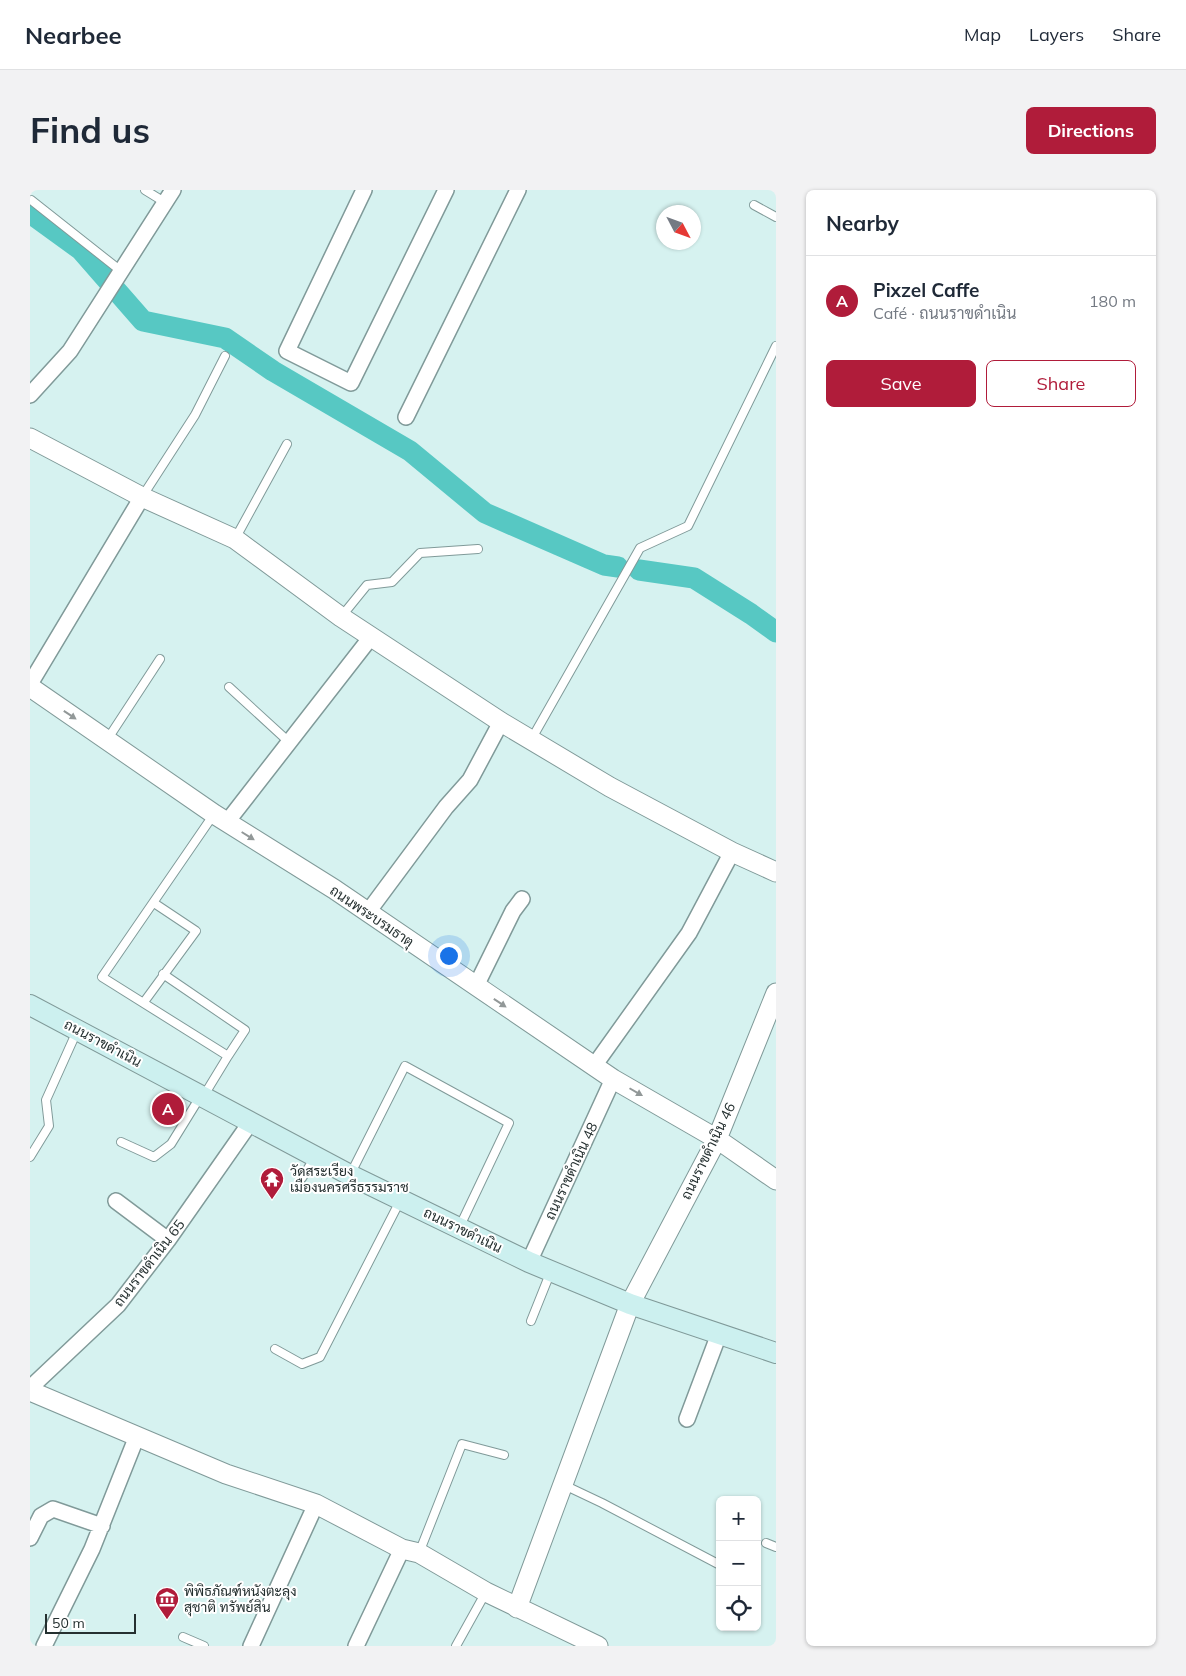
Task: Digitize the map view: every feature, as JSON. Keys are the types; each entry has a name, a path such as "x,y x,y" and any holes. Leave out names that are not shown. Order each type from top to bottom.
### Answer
{"main road":[{"name":"ถนนราขดำเนิน","path":"30,1006 350,1175 528,1262 630,1304 776,1353"}],"street":[{"path":"364,190 287,351 351,383 446,190"},
{"path":"406,417 518,190"},
{"path":"30,395 70,351 170,196"},
{"path":"30,438 142,497 235,539 341,617 501,722 610,787 732,852 776,872"},
{"path":"30,686 142,497"},
{"path":"221,818 289,742 371,637"},
{"name":"ถนนพระบรมธาตุ","path":"30,686 221,818 368,912 613,1079 717,1140 776,1180"},
{"path":"368,912 446,807 470,780 501,722"},
{"path":"594,1066 689,933 732,852"},
{"path":"476,986 513,911 522,899"},
{"name":"ถนนราขดำเนิน 46","path":"517,1608 630,1304 717,1140 776,993"},
{"name":"ถนนราขดำเนิน 48","path":"528,1262 613,1079"},
{"name":"ถนนราขดำเนิน 65","path":"30,1389 118,1305 168,1240 250,1123"},
{"path":"116,1201 168,1240"},
{"path":"686,1419 719,1334"},
{"path":"30,1389 226,1474 316,1504 410,1551 575,1641 598,1646"},
{"path":"44,1646 102,1526 137,1436"},
{"path":"251,1646 316,1504"},
{"path":"30,1538 41,1516 53,1510 102,1526"},
{"path":"356,1646 410,1551"}],"lane":[{"path":"145,190 170,196"},
{"path":"30,200 119,274"},
{"path":"754,205 776,217"},
{"path":"531,740 640,548 688,526 776,346"},
{"path":"142,497 195,415 225,356"},
{"path":"235,539 287,444"},
{"path":"341,617 367,585 392,582 420,553 478,549"},
{"path":"106,740 160,659"},
{"path":"229,687 289,742"},
{"path":"221,818 154,903 102,977 228,1056"},
{"path":"144,1002 196,931 154,903"},
{"path":"121,1142 154,1157 171,1144 245,1030 163,974"},
{"path":"30,1157 49,1126 46,1100 78,1030"},
{"path":"350,1175 405,1066 509,1123 459,1228"},
{"path":"302,1178 315,1157"},
{"path":"275,1349 302,1364 320,1357 400,1200"},
{"path":"531,1321 551,1271"},
{"path":"410,1551 462,1444 504,1455"},
{"path":"563,1485 602,1502 716,1564"},
{"path":"766,1542 776,1547"},
{"path":"456,1646 486,1592"},
{"path":"183,1636 204,1646"}],"waterway":[{"path":"30,213 81,250 143,321 225,338 273,371 410,451 485,513 604,565 618,567"},
{"path":"639,570 694,578 776,632"}],"place":[{"name":"Pixzel Caffe","path":"168,1109"},
{"name":"วัดสระเรียง เมืองนครศรีธรรมราช","path":"272,1200"},
{"name":"พิพิธภัณฑ์หนังตะลุง สุชาติ ทรัพย์สิน","path":"167,1620"}]}
